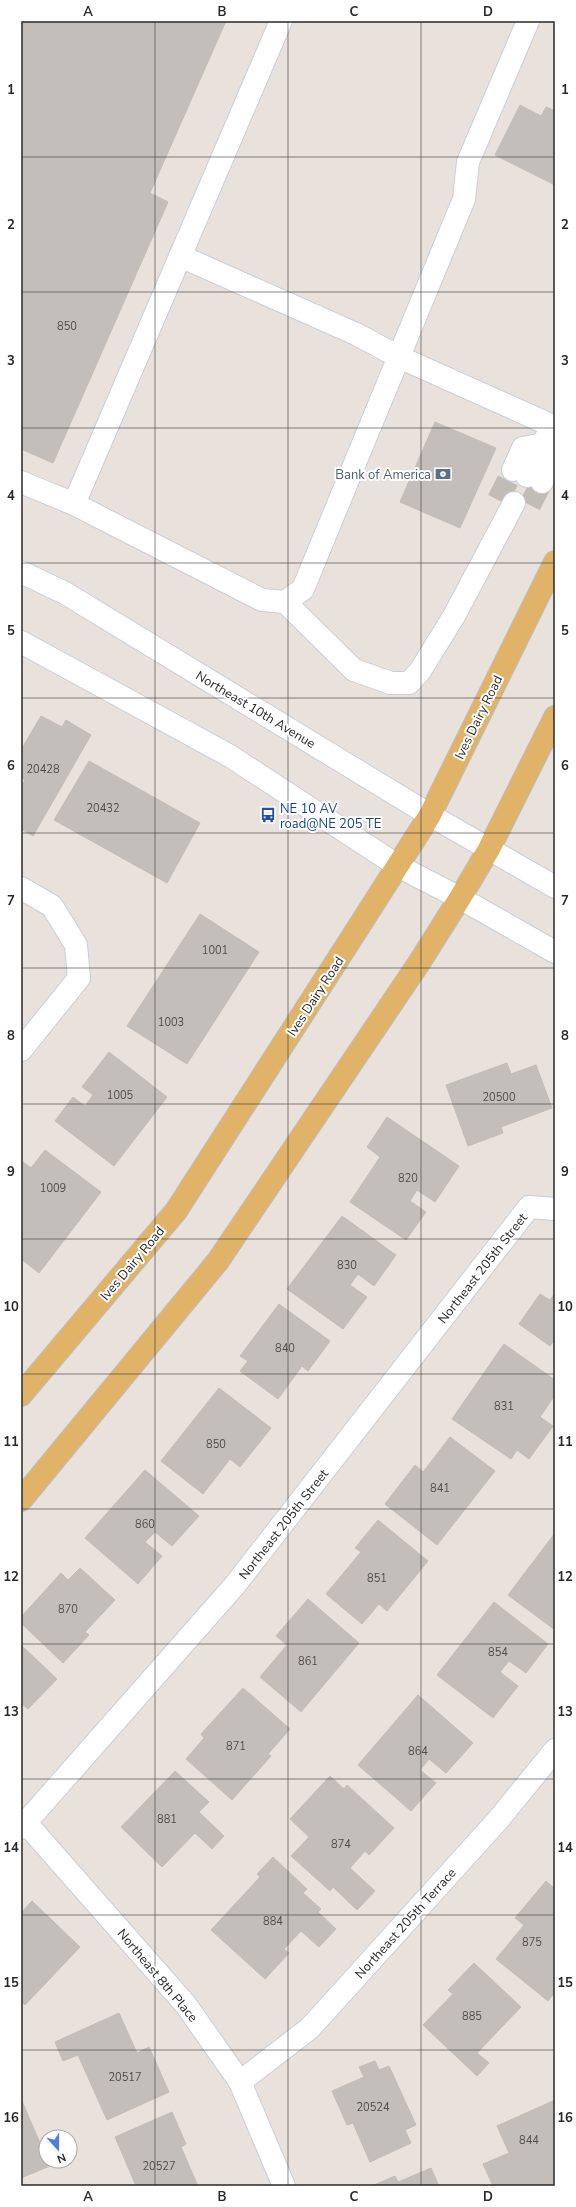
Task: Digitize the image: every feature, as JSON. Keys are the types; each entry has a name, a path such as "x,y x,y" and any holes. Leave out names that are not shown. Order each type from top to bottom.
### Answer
{"main road":[{"name":"Ives Dairy Road","path":"21,1395 176,1211 398,866 430,815 555,562"},
{"path":"21,1500 218,1261 419,963 460,898 489,849 555,717"}],"street":[{"path":"74,504 282,21"},
{"path":"285,602 303,589 464,199 468,162 528,21"},
{"path":"180,256 356,334 550,432"},
{"path":"550,432 550,461 527,476 523,448 550,432"},
{"path":"21,482 74,504 262,600 285,602 354,670 391,683 409,683 420,671 440,640 467,621 514,503 442,609 440,640"},
{"name":"Northeast 10th Avenue","path":"21,572 64,593 430,815 555,887"},
{"path":"21,642 230,756 398,866 460,898 555,952"},
{"path":"21,888 52,906 76,945 79,978 21,1050"},
{"name":"Northeast 205th Street","path":"24,1826 235,1585 529,1207 555,1209"},
{"name":"Northeast 205th Terrace","path":"240,2082 310,2028 498,1820 555,1750"},
{"name":"Northeast 8th Place","path":"24,1826 186,2005 240,2082 284,2186"}],"building":[{"path":"21,21 226,21 150,193 168,202 53,463 21,449"},
{"path":"520,105 541,116 546,107 555,111 555,185 495,155"},
{"path":"435,422 496,448 460,528 400,502"},
{"path":"41,716 62,727 66,720 91,735 33,836 21,829 21,787 25,780 21,777 21,750"},
{"path":"89,761 200,823 167,883 54,820"},
{"path":"200,914 259,952 187,1064 127,1026"},
{"path":"109,1052 167,1097 114,1166 55,1121 73,1097 85,1106 93,1095 82,1087"},
{"path":"507,1063 511,1074 536,1065 552,1108 501,1127 503,1133 468,1146 446,1085"},
{"path":"387,1117 459,1166 435,1202 417,1190 410,1201 426,1212 406,1240 350,1202 380,1157 367,1147"},
{"path":"45,1150 101,1192 39,1273 21,1259 21,1165 23,1162 31,1168"},
{"path":"342,1216 396,1255 374,1286 358,1274 350,1285 367,1297 343,1329 287,1289"},
{"path":"555,1293 555,1339 550,1346 519,1324 540,1294 550,1300"},
{"path":"279,1304 330,1341 308,1371 302,1366 278,1399 240,1371 248,1361 240,1356"},
{"path":"504,1344 555,1380 555,1395 540,1417 553,1426 529,1459 517,1450 511,1459 452,1419"},
{"path":"219,1388 271,1428 240,1467 230,1459 203,1494 161,1461"},
{"path":"450,1437 495,1471 437,1545 385,1504 415,1465 423,1472"},
{"path":"145,1470 199,1516 172,1546 155,1532 145,1542 162,1556 138,1584 85,1538"},
{"path":"378,1520 428,1561 387,1611 379,1604 362,1624 326,1594 361,1552 355,1548"},
{"path":"555,1533 555,1630 508,1595"},
{"path":"80,1568 115,1600 85,1632 89,1635 63,1663 21,1623 21,1617 61,1573 68,1580"},
{"path":"308,1599 359,1643 301,1712 260,1677 287,1645 276,1636"},
{"path":"494,1602 548,1644 526,1673 509,1661 500,1672 518,1686 493,1718 437,1675"},
{"path":"21,1645 57,1679 28,1709 21,1703"},
{"path":"243,1688 290,1729 268,1754 271,1756 232,1800 186,1759 204,1738 201,1734"},
{"path":"418,1695 473,1743 446,1773 429,1759 420,1770 436,1783 411,1811 358,1765"},
{"path":"175,1771 209,1802 199,1812 224,1836 212,1849 195,1833 162,1867 121,1827"},
{"path":"330,1776 344,1789 347,1785 394,1828 369,1855 365,1851 350,1868 375,1891 357,1910 333,1887 330,1891 291,1856 309,1837 290,1819"},
{"path":"273,1857 307,1889 303,1893 321,1909 318,1912 336,1929 319,1947 301,1931 284,1949 289,1953 265,1979 211,1930 260,1877 257,1874"},
{"path":"546,1881 555,1889 555,1992 548,2001 496,1959 524,1925 515,1918"},
{"path":"32,1901 80,1947 25,2005 21,2001 21,1913"},
{"path":"474,1963 521,2007 477,2053 489,2063 477,2076 423,2025 453,1994 448,1990"},
{"path":"119,2013 137,2053 149,2047 169,2092 107,2120 78,2055 63,2061 55,2042"},
{"path":"375,2061 379,2070 389,2066 416,2125 405,2130 411,2143 370,2162 353,2123 347,2125 332,2091 364,2077 359,2067"},
{"path":"21,2099 38,2138 38,2169 43,2169 21,2178"},
{"path":"555,2100 555,2186 493,2186 483,2164 509,2153 497,2126"},
{"path":"172,2112 186,2144 181,2147 198,2186 136,2186 115,2137"},
{"path":"431,2168 439,2186 372,2186 395,2176 398,2182"}],"tunnel":[{"path":"498,500 513,470"},
{"path":"530,505 542,482"}],"place":[{"name":"Bank of America","path":"443,474"},
{"name":"NE 10 AV road@NE 205 TE","path":"268,815"}]}
